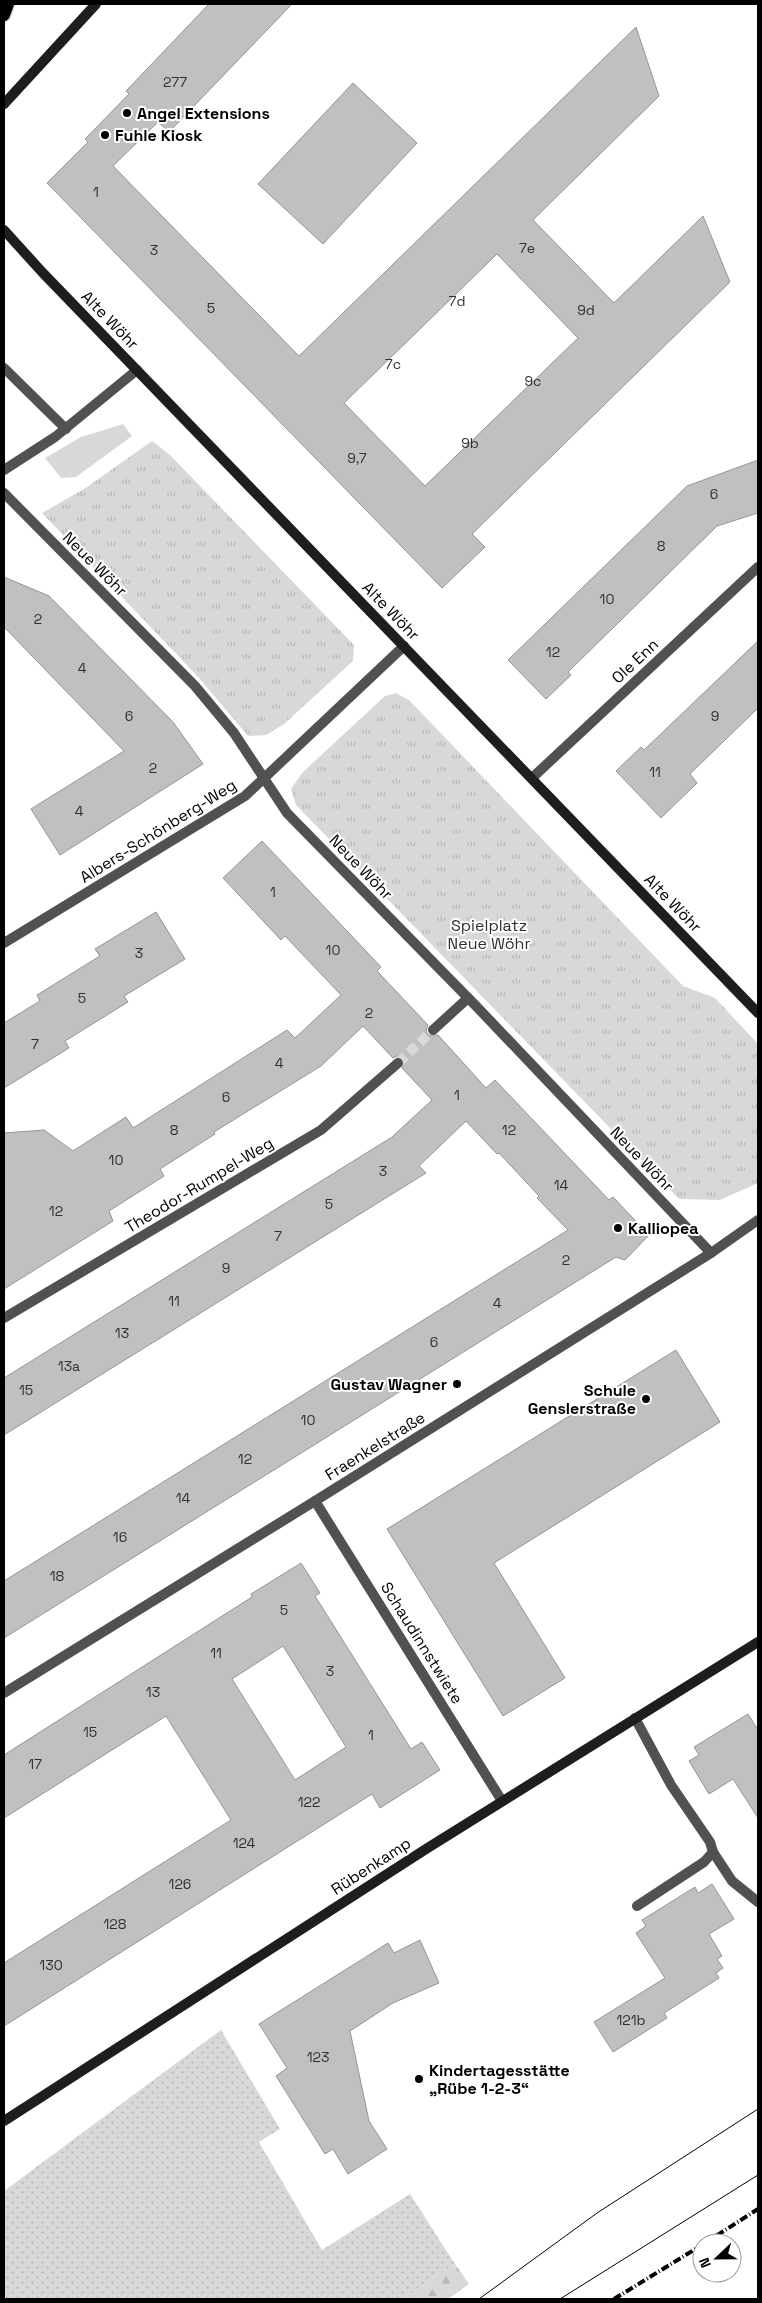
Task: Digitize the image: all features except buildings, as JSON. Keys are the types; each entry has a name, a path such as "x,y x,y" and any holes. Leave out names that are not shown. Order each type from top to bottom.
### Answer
{"main road":[{"path":"4,15 8,4"}],"street":[{"path":"4,104 96,4"},
{"name":"Alte Wöhr","path":"4,230 42,272 758,1013"},
{"path":"4,368 66,428"},
{"path":"4,470 66,428 138,370"},
{"name":"Neue Wöhr","path":"4,493 195,686 234,733 263,780 287,813 468,998 710,1253"},
{"name":"Ole Enn","path":"532,778 758,567"},
{"name":"Albers-Schönberg-Weg","path":"4,943 229,808 263,780 404,646"},
{"path":"433,1030 468,998"},
{"name":"Theodor-Rumpel-Weg","path":"4,1318 321,1130 398,1063"},
{"name":"Fraenkelstraße","path":"4,1693 315,1502 710,1253 758,1220"},
{"name":"Schaudinnstwiete","path":"315,1502 502,1801"},
{"name":"Rübenkamp","path":"4,2121 502,1801 758,1642"},
{"path":"635,1718 671,1785 710,1842 732,1881 758,1902"},
{"path":"637,1906 704,1862 714,1852"}],"green space":[{"path":"123,424 132,436 76,477 61,478 45,458 81,437"},
{"path":"152,441 169,454 354,645 353,661 284,724 266,735 248,736 200,679 42,513 84,489"},
{"name":"Spielplatz Neue Wöhr","path":"396,693 409,700 683,986 715,998 758,1044 758,1183 720,1200 679,1199 296,805 291,789 303,772 385,696"},
{"path":"221,2030 280,2129 259,2142 322,2250 410,2194 455,2264 403,2299 4,2299 4,2191"},
{"path":"455,2264 469,2284 448,2299 403,2299"}],"tunnel":[{"path":"398,1063 433,1030"}],"tram line":[{"path":"479,2299 597,2213 758,2109"},
{"path":"560,2299 758,2175"}],"railway":[{"path":"721,2233 758,2209"},
{"path":"614,2299 692,2251"}],"place":[{"name":"Angel Extensions","path":"127,113"},
{"name":"Fuhle Kiosk","path":"105,135"},
{"name":"Kalliopea","path":"618,1228"},
{"name":"Gustav Wagner","path":"457,1384"},
{"name":"Schule Genslerstraße","path":"646,1399"},
{"name":"Kindertagesstätte „Rübe 1-2-3“","path":"419,2079"}]}
